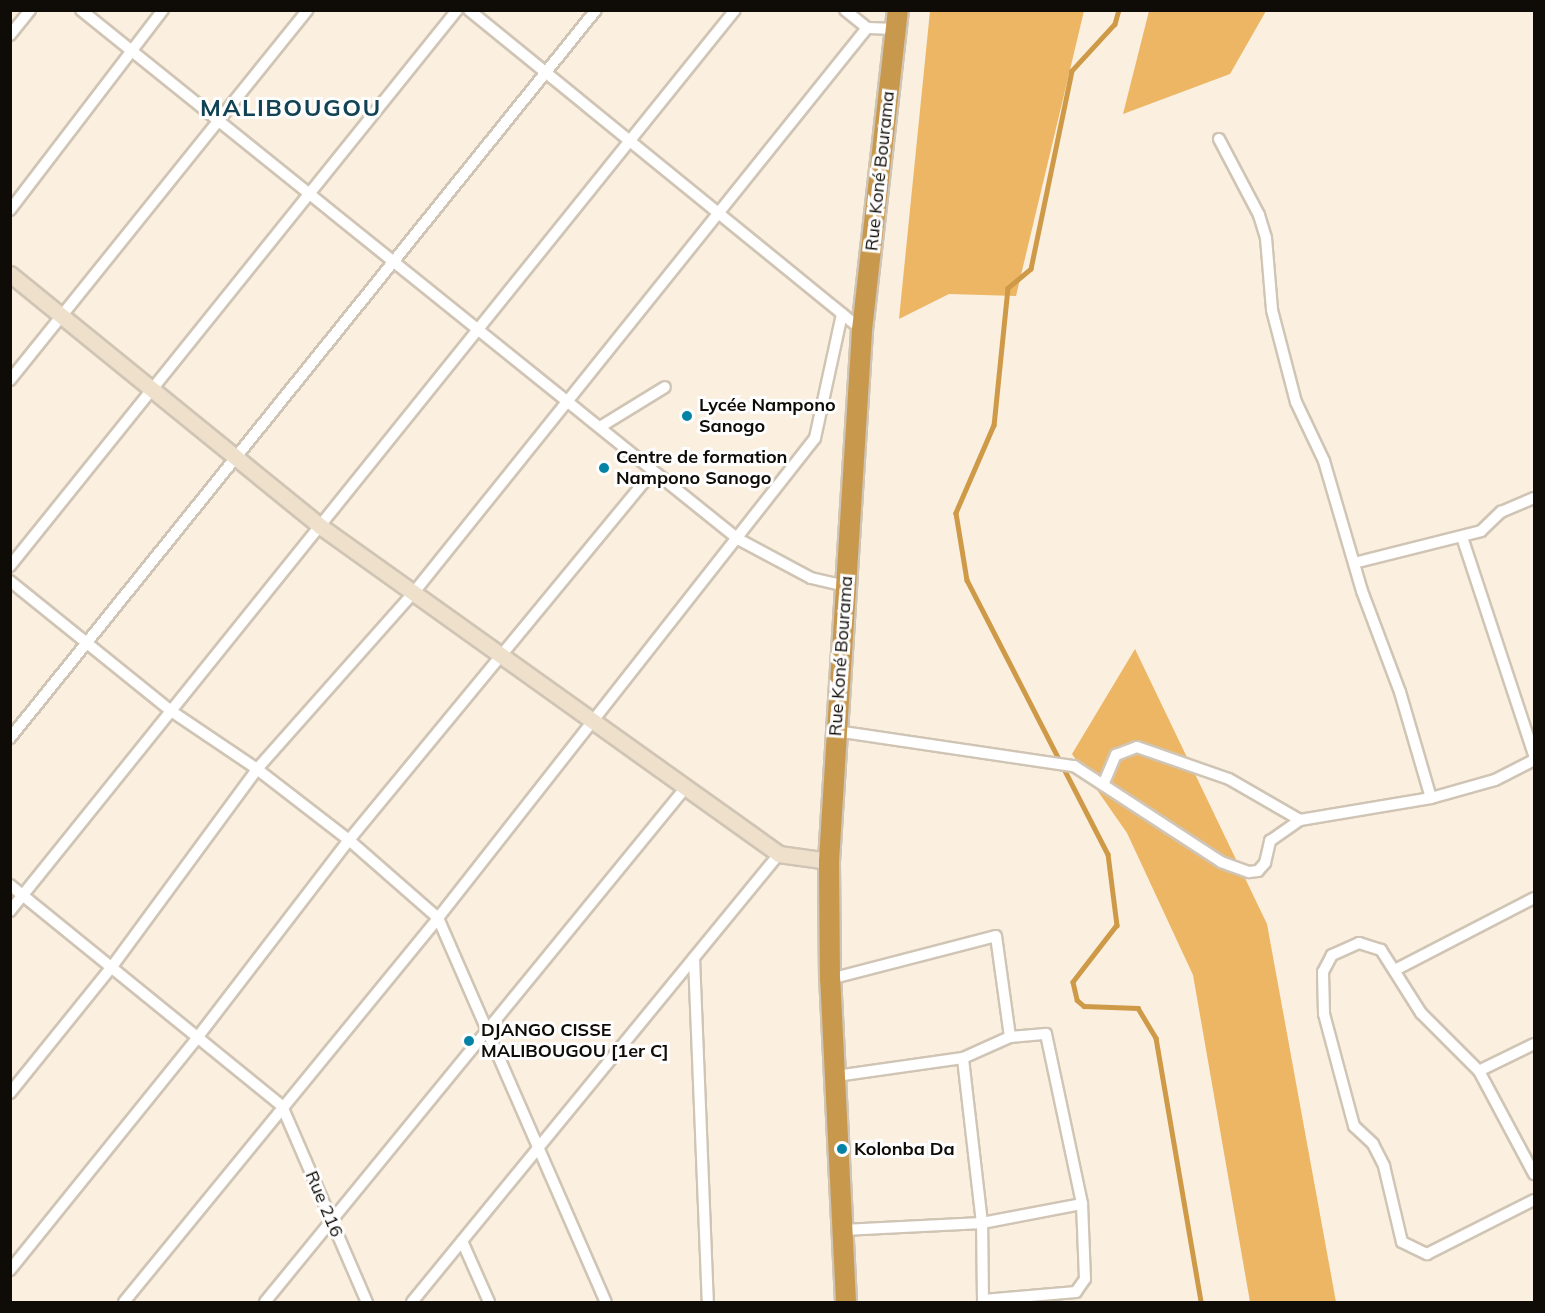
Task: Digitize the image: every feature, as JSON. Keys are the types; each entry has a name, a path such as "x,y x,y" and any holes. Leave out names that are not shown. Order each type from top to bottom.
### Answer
{"highway":[{"name":"Rue Koné Bourama","path":"846,1302 830,978 829,861 862,330 897,20"}],"street":[{"path":"10,35 30,10"},
{"path":"81,10 130,52 310,194 738,540 811,578 846,586"},
{"path":"10,210 163,10"},
{"path":"10,380 308,10"},
{"path":"10,566 458,10"},
{"path":"469,10 862,330"},
{"path":"10,738 596,10"},
{"path":"10,911 735,10"},
{"path":"845,10 867,28"},
{"path":"10,1093 111,968 257,769 415,591 867,28 897,20"},
{"path":"1219,140 1259,215 1266,238 1272,309 1296,402 1324,461 1354,563 1400,692 1431,798"},
{"path":"10,274 320,526 415,591 779,854 829,861"},
{"path":"124,1302 438,918 738,540 815,438 842,314"},
{"path":"600,427 665,387"},
{"path":"10,1270 197,1038 349,840 505,656 653,471"},
{"path":"1354,563 1481,531 1501,512 1534,498"},
{"path":"1462,537 1534,754"},
{"path":"10,581 171,711 257,769 349,840 438,918 606,1302"},
{"path":"836,731 1074,766 1221,862 1249,872 1258,871 1265,863 1270,841 1300,820 1431,798 1495,780 1534,760"},
{"path":"1103,785 1116,754 1137,747 1229,779 1300,820"},
{"path":"265,1302 686,787"},
{"path":"412,1302 779,854"},
{"path":"10,885 282,1106"},
{"path":"1397,969 1534,898"},
{"path":"830,978 996,936 1011,1037"},
{"path":"1534,1174 1479,1071 1421,1012 1397,969 1382,950 1359,944 1332,955 1323,972 1324,1014 1354,1126 1373,1144 1384,1166 1402,1242 1427,1254 1534,1200"},
{"path":"694,958 708,1302"},
{"path":"836,1076 963,1058 1011,1037 1046,1034 1082,1204 1086,1279 1076,1292 983,1300 982,1223 963,1058"},
{"path":"1479,1071 1534,1044"},
{"name":"Rue 216","path":"282,1106 367,1302"},
{"path":"843,1230 982,1223 1082,1204"},
{"path":"462,1241 489,1302"}],"shaded area":[{"path":"1149,10 1266,11 1230,74 1123,114"},
{"path":"930,11 1084,11 1016,296 949,294 899,319"},
{"path":"1135,649 1267,924 1336,1302 1250,1302 1193,975 1127,833 1072,754"}],"waterway":[{"path":"1119,10 1115,24 1072,71 1031,269 1008,288 994,425 956,513 967,580 1108,854 1117,925 1073,982 1077,1000 1084,1006 1138,1008 1156,1038 1201,1302"}],"place":[{"name":"Lycée Nampono Sanogo","path":"687,416"},
{"name":"Centre de formation Nampono Sanogo","path":"604,468"},
{"name":"DJANGO CISSE MALIBOUGOU [1er C]","path":"469,1041"},
{"name":"Kolonba Da","path":"842,1149"}],"district":[{"name":"MALIBOUGOU","path":"291,108"}]}
